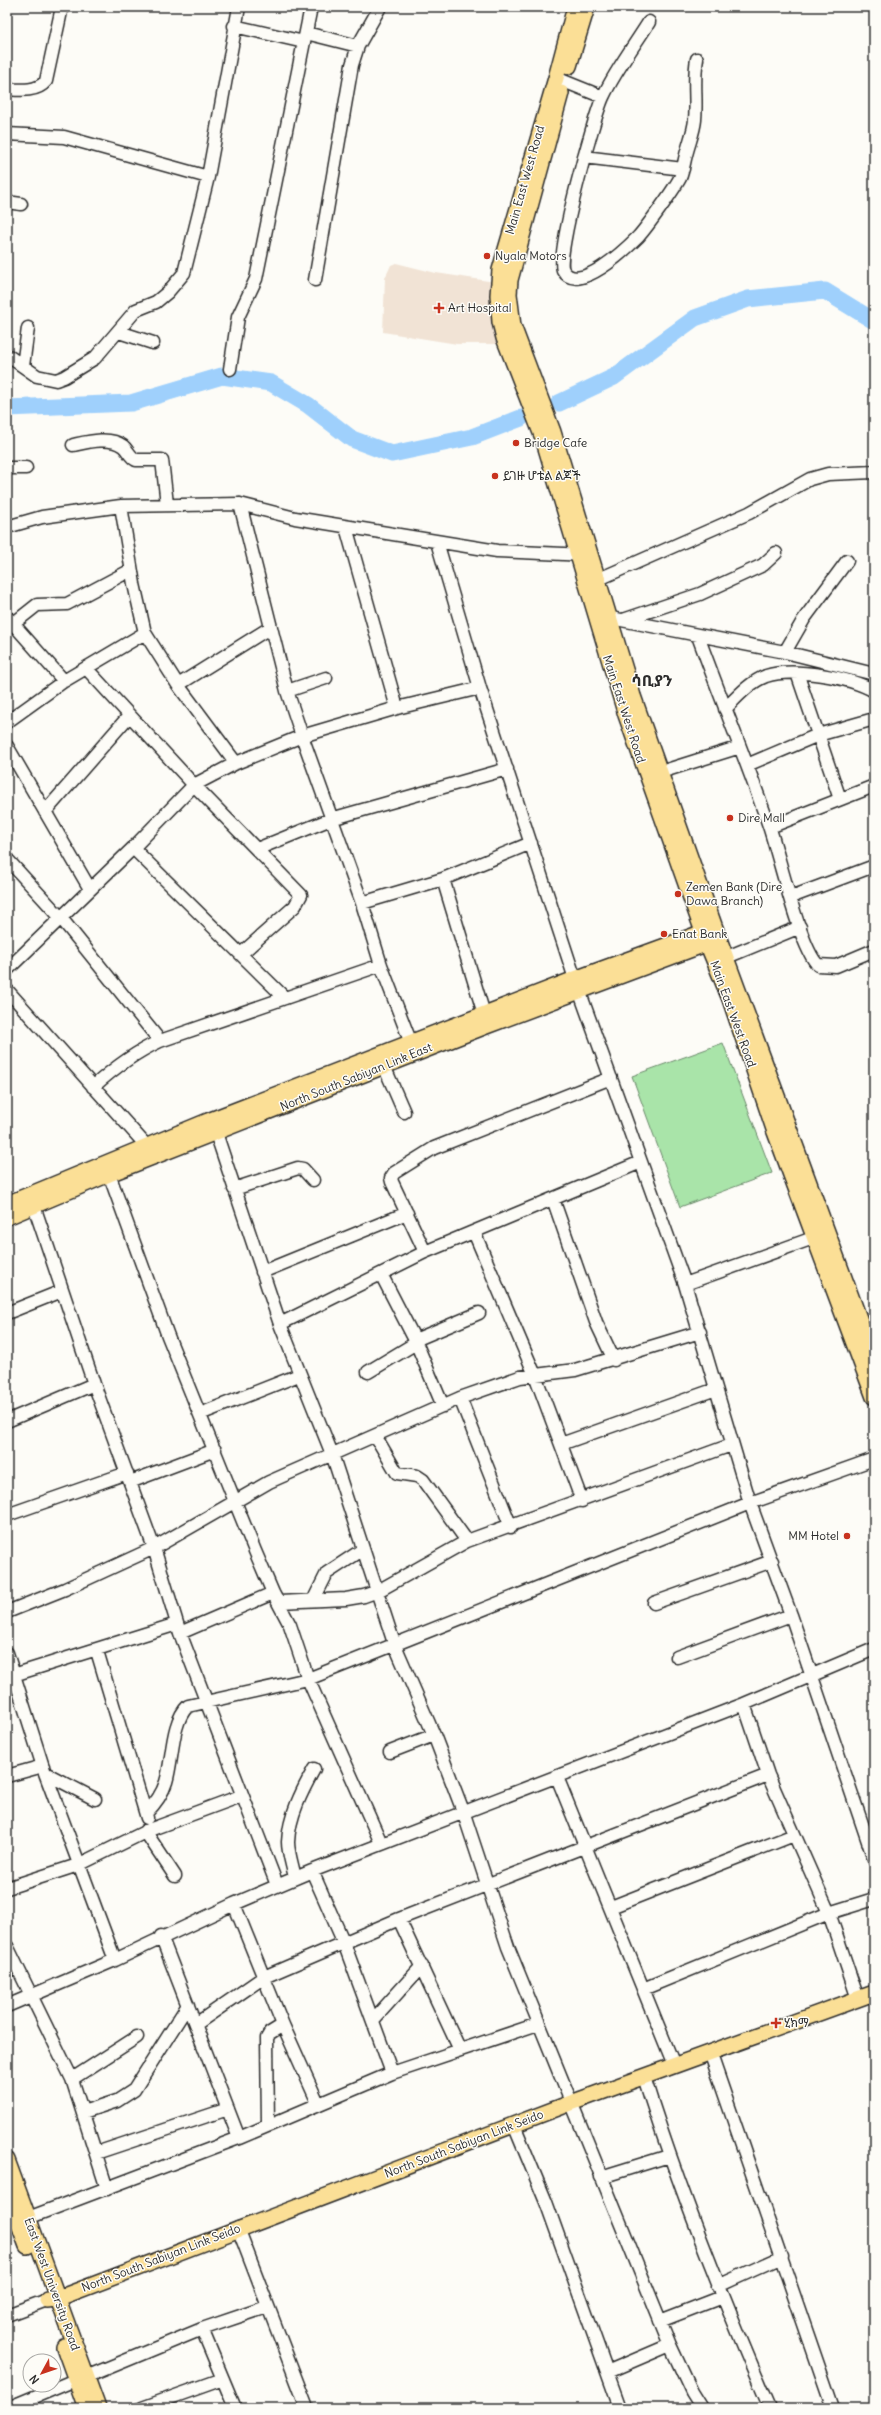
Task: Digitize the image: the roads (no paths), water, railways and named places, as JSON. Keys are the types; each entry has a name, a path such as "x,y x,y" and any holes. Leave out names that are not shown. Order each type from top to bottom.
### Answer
{"main road":[{"name":"Main East West Road","path":"580,12 498,295 500,322 518,356 548,435 585,554 609,662 653,775 827,1252 874,1397"},
{"name":"Main East West Road","path":"585,554 599,579 616,619 633,696 653,775"},
{"name":"Main East West Road","path":"711,936 727,957 735,997"},
{"name":"North South Sabiyan Link East","path":"7,1217 110,1174 208,1121 413,1049 577,985 711,936"},
{"name":"North South Sabiyan Link East","path":"7,1204 152,1152 216,1133 384,1066 413,1049 484,1014 577,985"},
{"name":"Main East West Road","path":"805,1193 816,1237 827,1252 874,1359"},
{"name":"North South Sabiyan Link Seido","path":"52,2300 238,2228 571,2103 874,1993"},
{"name":"East West University Road","path":"7,2160 28,2218 52,2300"},
{"name":"East West University Road","path":"7,2192 52,2300 80,2378 86,2408"},
{"name":"East West University Road","path":"80,2378 98,2408"}],"street":[{"path":"7,89 21,90 38,88 46,82 62,7"},
{"path":"7,355 30,373 47,379 64,377 95,358 119,332 136,310 156,302 172,288 184,273 208,177 234,26 239,7"},
{"path":"230,369 238,317 256,279 311,7"},
{"path":"315,280 340,127 352,65 358,46 380,7"},
{"path":"649,22 603,97 584,157 565,239 561,266 565,273 573,277 593,274 638,237 680,178 695,120 695,73 697,59"},
{"path":"234,26 358,46"},
{"path":"560,79 603,97"},
{"path":"7,134 64,137 208,177"},
{"path":"584,157 683,170"},
{"path":"7,202 21,204"},
{"path":"23,366 28,328"},
{"path":"119,332 153,343"},
{"path":"73,445 90,441 108,442 122,445 136,460 162,460 167,504"},
{"path":"7,468 26,468"},
{"path":"599,579 767,504 810,479 828,474 874,472"},
{"path":"7,527 42,517 121,506 167,504 240,504 295,518 497,551 585,554"},
{"path":"240,504 287,691 330,819 362,903 381,965 413,1049"},
{"path":"121,506 131,570 145,634 178,685 236,763"},
{"path":"346,527 397,708"},
{"path":"437,542 480,688 577,985 685,1284 700,1332 731,1445 812,1674 828,1728 872,1845 874,1859"},
{"path":"616,619 700,594 763,565 776,553"},
{"path":"785,652 804,618 847,561"},
{"path":"64,680 10,621 38,605 67,604 131,570"},
{"path":"616,619 785,652 874,674"},
{"path":"178,685 270,627"},
{"path":"7,722 64,680 145,634"},
{"path":"698,636 770,827 800,927 813,961 818,965 836,966 874,950"},
{"path":"86,668 194,785 301,895 295,906 242,953"},
{"path":"725,709 745,689 764,677 783,672 850,681 874,691"},
{"path":"797,673 840,799"},
{"path":"287,691 326,678"},
{"path":"7,970 133,848 194,785 236,763 302,736 397,708 480,688"},
{"path":"45,812 129,716"},
{"path":"747,765 818,735 874,719"},
{"path":"7,746 90,889"},
{"path":"653,775 740,747"},
{"path":"257,849 330,819 506,769"},
{"path":"770,827 874,786"},
{"path":"362,903 443,879 531,843"},
{"path":"133,848 242,953 285,998"},
{"path":"7,860 60,918 160,1041"},
{"path":"791,897 874,866"},
{"path":"443,879 484,1014"},
{"path":"727,957 800,927"},
{"path":"93,1087 118,1064 141,1050 160,1041 381,965"},
{"path":"7,990 152,1152"},
{"path":"384,1066 404,1112"},
{"path":"425,1252 391,1178 401,1167 441,1145 611,1078"},
{"path":"216,1133 280,1324 299,1375 332,1454 362,1550 378,1591 394,1643 434,1735 463,1812 508,1947 538,2024 670,2345 692,2392 702,2408"},
{"path":"280,1324 382,1276 425,1252 641,1162"},
{"path":"234,1189 298,1168 303,1169 313,1180"},
{"path":"110,1174 168,1336 276,1597 298,1644 308,1679 381,1843"},
{"path":"553,1199 596,1322 614,1360"},
{"path":"34,1206 94,1384 154,1548 179,1629 241,1796 277,1886"},
{"path":"262,1272 407,1214"},
{"path":"474,1232 535,1376 582,1501"},
{"path":"685,1284 816,1237"},
{"path":"382,1276 415,1341 443,1406"},
{"path":"7,1313 62,1291"},
{"path":"368,1372 415,1341 479,1313"},
{"path":"7,1612 65,1589 154,1548 269,1482 460,1398 498,1384 535,1376 575,1370 614,1360 700,1332"},
{"path":"200,1414 299,1375"},
{"path":"7,1421 94,1384"},
{"path":"561,1444 716,1389"},
{"path":"460,1398 511,1527"},
{"path":"376,1436 397,1473 417,1476 423,1480 467,1541"},
{"path":"10,1676 97,1650 179,1629 276,1597 346,1599 364,1596 378,1591 467,1541 511,1527 731,1445"},
{"path":"7,1515 215,1450"},
{"path":"146,1813 158,1800 166,1782 180,1716 188,1706 308,1679 394,1643 750,1502 874,1459"},
{"path":"314,1599 327,1573 362,1550"},
{"path":"654,1603 772,1561"},
{"path":"677,1657 791,1615"},
{"path":"7,2006 115,1960 161,1936 312,1871 381,1843 557,1777 744,1704 874,1649"},
{"path":"97,1650 146,1813 147,1831 175,1876"},
{"path":"7,1653 10,1676 78,1865 115,1960"},
{"path":"744,1704 768,1775 829,1913 858,1999"},
{"path":"390,1752 434,1735"},
{"path":"295,1878 288,1843 290,1825 302,1792 314,1769"},
{"path":"7,1776 44,1770 95,1799"},
{"path":"196,2024 264,1977 399,1919 586,1848 768,1775"},
{"path":"557,1777 674,2065"},
{"path":"7,1888 78,1865 147,1831 241,1796"},
{"path":"610,1907 794,1835"},
{"path":"312,1871 344,1943 374,2019 392,2073"},
{"path":"643,1989 829,1913 874,1899"},
{"path":"234,1904 283,2025 318,2103"},
{"path":"399,1919 460,2050"},
{"path":"161,1936 239,2138"},
{"path":"7,1946 30,1996 72,2079 107,2189"},
{"path":"374,2019 422,1966"},
{"path":"83,2112 117,2101 134,2090 188,2005"},
{"path":"28,2218 239,2138 318,2103 392,2073 538,2024"},
{"path":"268,2125 267,2038 270,2033 283,2025"},
{"path":"72,2079 137,2037"},
{"path":"710,2052 834,2408"},
{"path":"644,2077 668,2156 720,2291 770,2408"},
{"path":"96,2153 228,2108"},
{"path":"514,2125 546,2202 620,2408"},
{"path":"601,2177 668,2156"},
{"path":"238,2228 307,2408"},
{"path":"660,2321 720,2291 782,2257"},
{"path":"7,2315 52,2300"},
{"path":"8,2408 202,2329 267,2307"},
{"path":"202,2329 235,2408"},
{"path":"607,2372 670,2345"},
{"path":"142,2408 223,2379"}],"waterway":[{"path":"559,403 614,377 695,318 748,299 825,291 874,321"},
{"path":"7,408 131,403 222,376 271,383 308,405 352,439 392,454 472,437 521,418"}],"place":[{"name":"Nyala Motors","path":"487,256"},
{"name":"Art Hospital","path":"439,308"},
{"name":"Bridge Cafe","path":"516,443"},
{"name":"ይገዙ ሆቴል ልጆች","path":"495,476"},
{"name":"Dire Mall","path":"730,818"},
{"name":"Zemen Bank (Dire Dawa Branch)","path":"678,894"},
{"name":"Enat Bank","path":"664,934"},
{"name":"MM Hotel","path":"847,1536"},
{"name":"ሂክማ","path":"776,2023"}],"district":[{"name":"ሳቢያን","path":"652,680"}]}
